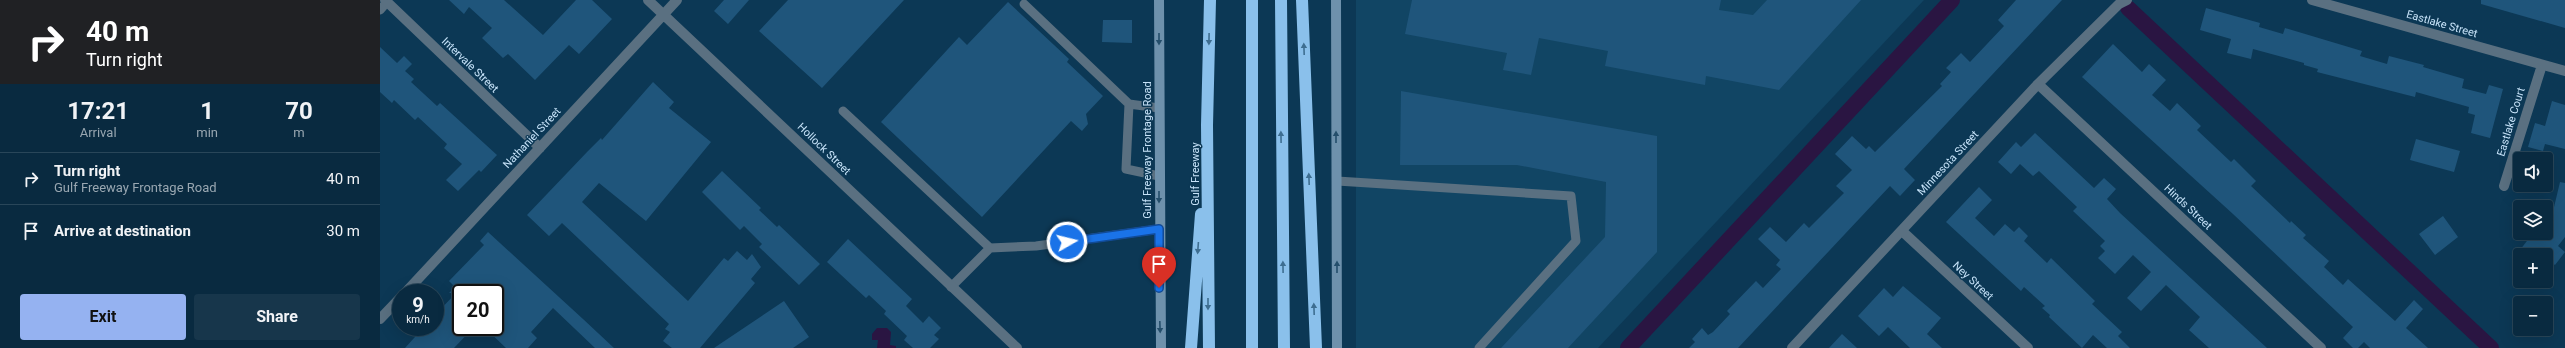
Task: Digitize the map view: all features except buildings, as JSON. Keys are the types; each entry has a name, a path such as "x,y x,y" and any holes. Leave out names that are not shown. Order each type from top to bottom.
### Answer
{"highway":[{"name":"Gulf Freeway","path":"1209,348 1207,125 1210,0"},
{"path":"1252,0 1252,348"},
{"path":"1281,0 1284,348"},
{"path":"1302,0 1316,348"},
{"path":"1191,348 1207,125"}],"main road":[{"name":"Gulf Freeway Frontage Road","path":"1159,0 1159,229 1161,348"},
{"path":"1336,0 1338,348"}],"street":[{"name":"Hollock Street","path":"648,0 1017,348"},
{"name":"Nathaniel Street","path":"412,284 677,0"},
{"name":"Minnesota Street","path":"1792,348 2038,84 2119,4 2127,0"},
{"name":"Eastlake Street","path":"2312,0 2565,71"},
{"name":"Intervale Street","path":"386,1 540,148"},
{"name":"Eastlake Court","path":"2504,186 2542,65"},
{"name":"Hinds Street","path":"2038,84 2321,348"},
{"name":"Ney Street","path":"1902,231 2028,348"},
{"path":"380,319 392,306"}],"lane":[{"path":"380,10 386,1"},
{"path":"1024,4 1129,104 1159,108"},
{"path":"1129,104 1126,169 1159,176"},
{"path":"843,111 990,248"},
{"path":"1337,181 1571,196 1576,241 1479,348"},
{"path":"951,287 990,248 1036,246 1159,229"}],"shaded area":[{"path":"1356,0 1924,0 1598,348 1356,348"},
{"path":"877,328 887,328 891,332 890,345 896,346 896,348 877,348 878,340 872,340 872,334"}],"waterway":[{"path":"1628,348 1952,0"},
{"path":"2128,8 2491,348"}],"route":[{"path":"1067,242 1159,229 1159,288"}]}
